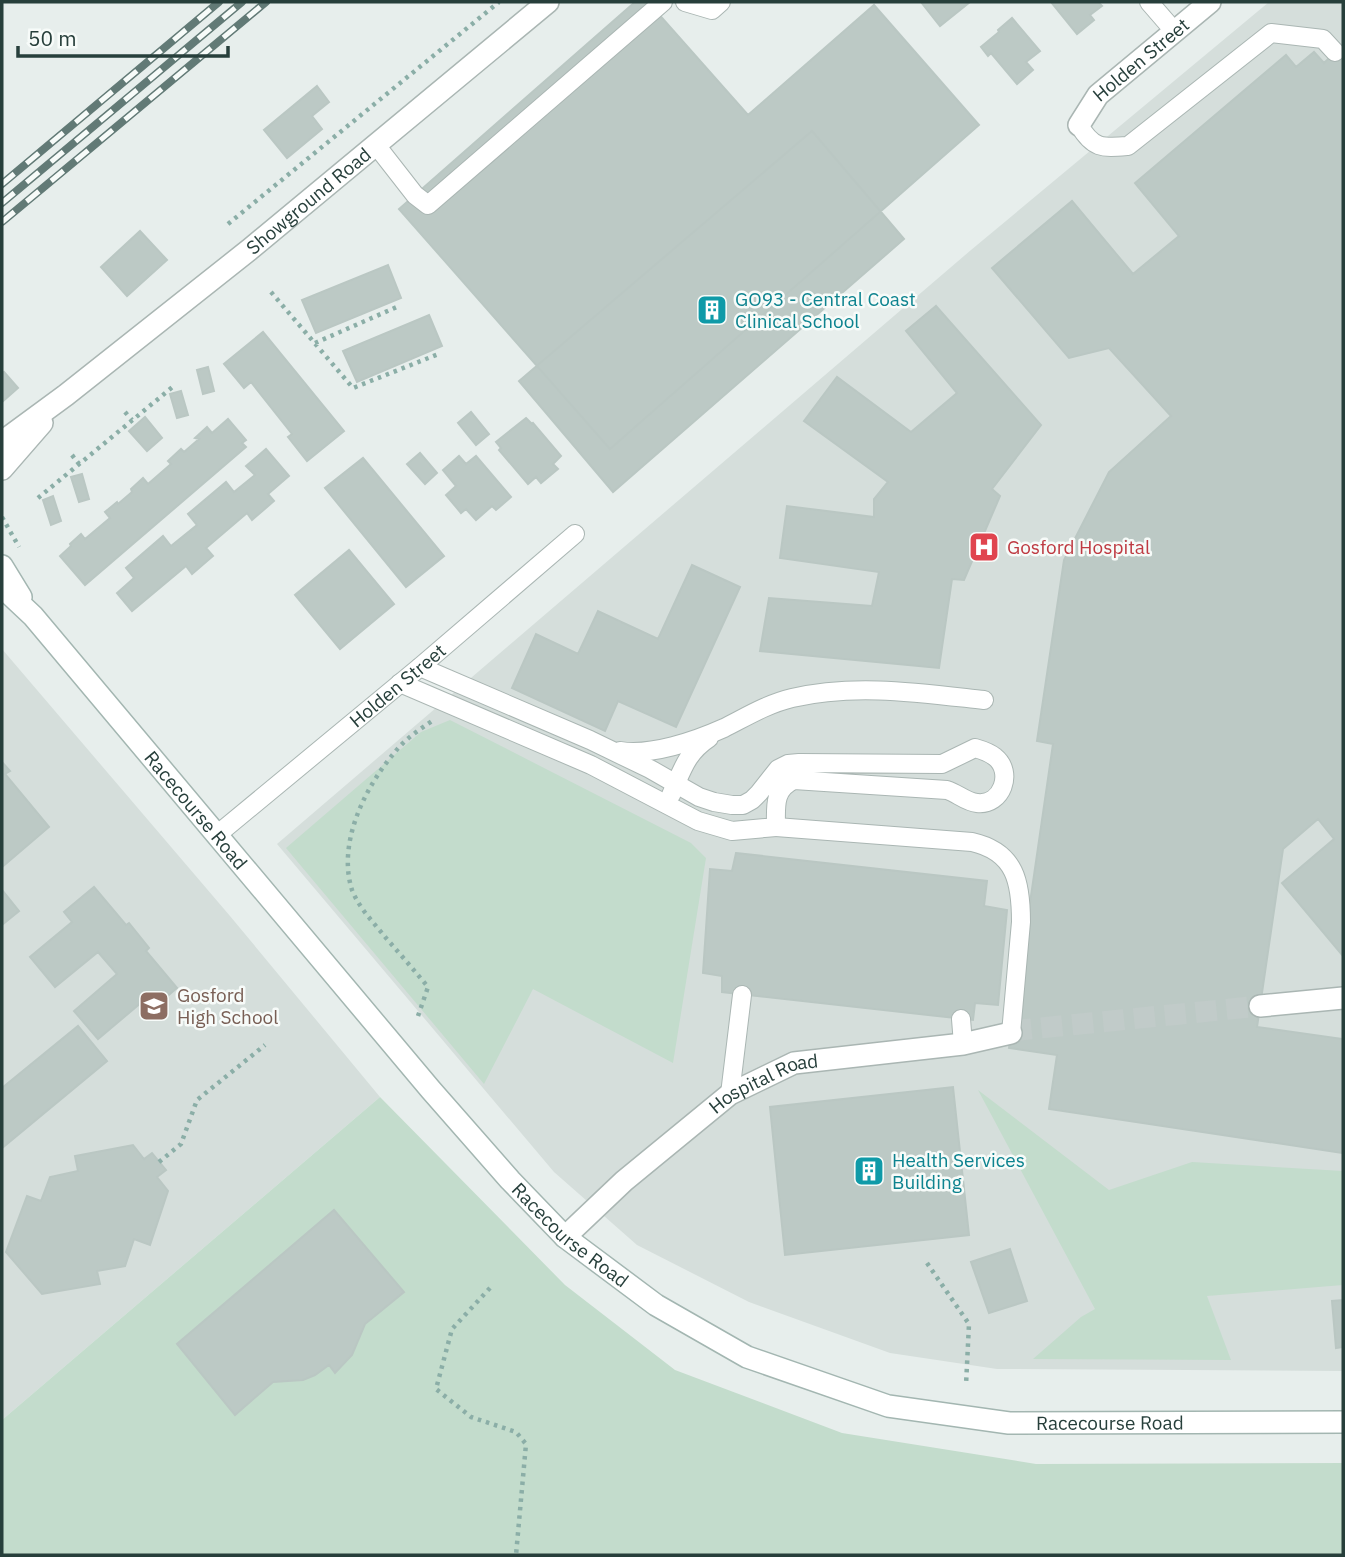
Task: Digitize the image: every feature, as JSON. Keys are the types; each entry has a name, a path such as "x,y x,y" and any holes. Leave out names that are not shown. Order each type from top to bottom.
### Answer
{"main road":[{"name":"Showground Road","path":"2,442 66,395 249,250 548,2"},
{"name":"Holden Street","path":"1079,125 1098,95 1210,2"},
{"name":"Showground Road","path":"2,469 66,395"},
{"name":"Racecourse Road","path":"2,566 33,616"},
{"name":"Racecourse Road","path":"2,587 33,616 431,1090 510,1180 565,1237 656,1305 747,1357 888,1406 1009,1423 1343,1422"},
{"path":"1259,1006 1343,998"},
{"name":"Hospital Road","path":"565,1237 624,1181 730,1094 794,1063 963,1044 1011,1032"}],"lane":[{"path":"376,145 415,195 428,205 663,2"},
{"path":"685,2 712,10 720,2"},
{"path":"1149,2 1175,32"},
{"path":"1079,125 1087,139 1106,147 1128,146 1271,33 1323,38 1335,52"},
{"name":"Holden Street","path":"218,834 420,667 575,534"},
{"path":"420,667 590,740 619,751 635,752 655,750 700,738 770,704 819,694 893,690 984,700"},
{"path":"400,683 591,765 698,821 732,831 776,827 983,844 1001,855 1015,873 1019,884 1021,922 1011,1032"},
{"path":"666,805 688,756 723,728"},
{"path":"590,740 650,769 699,797 732,805 743,805 752,800 778,769 788,764 942,764 975,748 998,758 1005,770 1005,782 1000,793 989,801 976,803 947,790 794,780 780,789 776,827"},
{"path":"730,1094 742,995"},
{"path":"961,1019 963,1044"}],"path":[{"path":"228,224 499,2"},
{"path":"271,292 353,388 441,353"},
{"path":"315,343 399,306"},
{"path":"38,498 175,385"},
{"path":"125,412 132,420"},
{"path":"72,455 79,464"},
{"path":"2,517 19,548"},
{"path":"418,1016 428,987 365,913 353,890 348,865 352,831 362,803 377,778 395,751 442,713"},
{"path":"159,1162 181,1144 197,1100 265,1045"},
{"path":"927,1263 969,1324 966,1385"},
{"path":"490,1287 452,1329 436,1389 471,1417 516,1432 526,1444 516,1555"}],"shaded area":[{"name":"Gosford Hospital","path":"1269,2 1343,2 1343,1371 997,1369 890,1353 749,1302 637,1245 554,1172 277,844 971,250"},
{"name":"Gosford High School","path":"2,649 380,1097 2,1420"}],"green space":[{"path":"450,720 691,843 706,858 673,1063 533,989 484,1084 286,848 421,732"},
{"path":"978,1090 1109,1190 1192,1162 1343,1171 1343,1285 1207,1296 1231,1360 1033,1359 1081,1317 1095,1309"},
{"path":"380,1097 565,1285 675,1370 842,1433 1036,1464 1343,1463 1343,1555 2,1555 2,1420"}],"building":[{"path":"635,2 648,2 748,115 874,5 979,125 610,449 399,209"},
{"path":"921,2 970,2 940,26"},
{"path":"1051,2 1098,2 1102,6 1090,15 1094,20 1077,34"},
{"path":"1012,18 1040,51 1026,62 1033,70 1017,84 991,53 988,56 981,47"},
{"path":"1343,45 1343,956 1282,883 1334,839 1318,819 1283,849 1257,1027 1343,1039 1343,1153 1049,1109 1057,1055 1009,1048 1053,744 1037,741 1064,560 1109,472 1171,416 1109,348 1069,358 992,268 1072,201 1133,274 1179,236 1135,183 1286,55 1296,67 1314,52 1324,63"},
{"path":"317,86 329,102 312,116 322,129 287,158 264,130"},
{"name":"GO93 - Central Coast Clinical School","path":"812,131 904,239 613,492 519,381"},
{"path":"140,231 167,260 127,296 101,267"},
{"path":"388,265 401,298 316,333 302,300"},
{"path":"936,306 1041,425 992,489 1000,496 964,580 952,579 939,668 760,651 769,598 872,606 879,572 780,558 787,506 874,517 874,499 888,482 804,421 837,377 911,432 957,393 906,331"},
{"path":"429,315 442,346 357,382 343,351"},
{"path":"263,332 344,431 307,461 288,437 292,434 251,382 244,388 224,364"},
{"path":"208,367 214,391 203,394 197,370"},
{"path":"4,372 18,388 2,402 2,374"},
{"path":"181,391 188,415 177,418 170,394"},
{"path":"471,412 489,434 476,445 458,423"},
{"path":"145,417 162,438 147,451 129,431"},
{"path":"526,418 561,456 553,464 558,469 541,483 536,477 528,484 499,450 501,448 496,442"},
{"path":"228,419 246,440 242,443 246,447 85,585 60,556 70,544 81,534 85,539 110,518 105,512 132,492 131,489 143,478 148,484 171,464 168,461 181,449 184,452 199,439 195,438 207,427 212,433"},
{"path":"266,449 289,476 268,494 274,501 252,520 247,513 206,548 213,556 192,574 186,566 132,611 117,593 134,578 126,568 163,536 171,546 197,525 188,514 226,482 234,492 255,475 246,466"},
{"path":"420,453 437,473 425,484 407,464"},
{"path":"459,456 466,464 476,456 511,497 496,510 492,506 476,520 466,509 461,513 446,495 456,486 443,470"},
{"path":"363,458 444,556 406,587 325,488"},
{"path":"82,474 89,499 79,502 71,477"},
{"path":"53,496 61,521 51,525 43,500"},
{"path":"349,550 394,604 340,649 295,595"},
{"path":"692,565 740,587 676,727 618,701 605,731 512,688 536,634 578,654 598,611 658,639"},
{"path":"2,762 10,771 5,774 49,827 2,867"},
{"path":"736,853 987,881 984,906 1007,910 998,1005 975,1003 973,1020 722,992 722,976 703,973 710,869 732,871"},
{"path":"94,887 126,925 129,923 149,948 146,951 177,988 150,1011 142,1002 98,1039 74,1011 117,974 98,952 55,987 30,957 72,922 64,912"},
{"path":"2,890 19,911 2,925"},
{"path":"78,1026 107,1061 2,1148 2,1088"},
{"name":"Health Services Building","path":"953,1087 969,1235 785,1255 770,1107"},
{"path":"133,1145 144,1159 152,1153 166,1170 157,1177 168,1191 150,1245 134,1239 125,1266 97,1271 100,1284 42,1294 6,1252 27,1196 41,1201 50,1177 78,1171 75,1156"},
{"path":"334,1210 404,1292 365,1324 352,1355 335,1373 329,1365 303,1380 273,1382 235,1415 177,1344"},
{"path":"1010,1249 1027,1301 989,1313 971,1262"},
{"path":"1343,1300 1343,1347 1336,1348 1332,1301"}],"tunnel":[{"path":"1011,1033 1260,1006"}],"railway":[{"path":"2,184 219,2"},
{"path":"2,203 242,2"},
{"path":"2,222 266,2"}],"place":[{"name":"GO93 - Central Coast Clinical School","path":"712,310"},
{"name":"Gosford Hospital","path":"984,547"},
{"name":"Gosford High School","path":"154,1006"},
{"name":"Health Services Building","path":"869,1171"}]}
